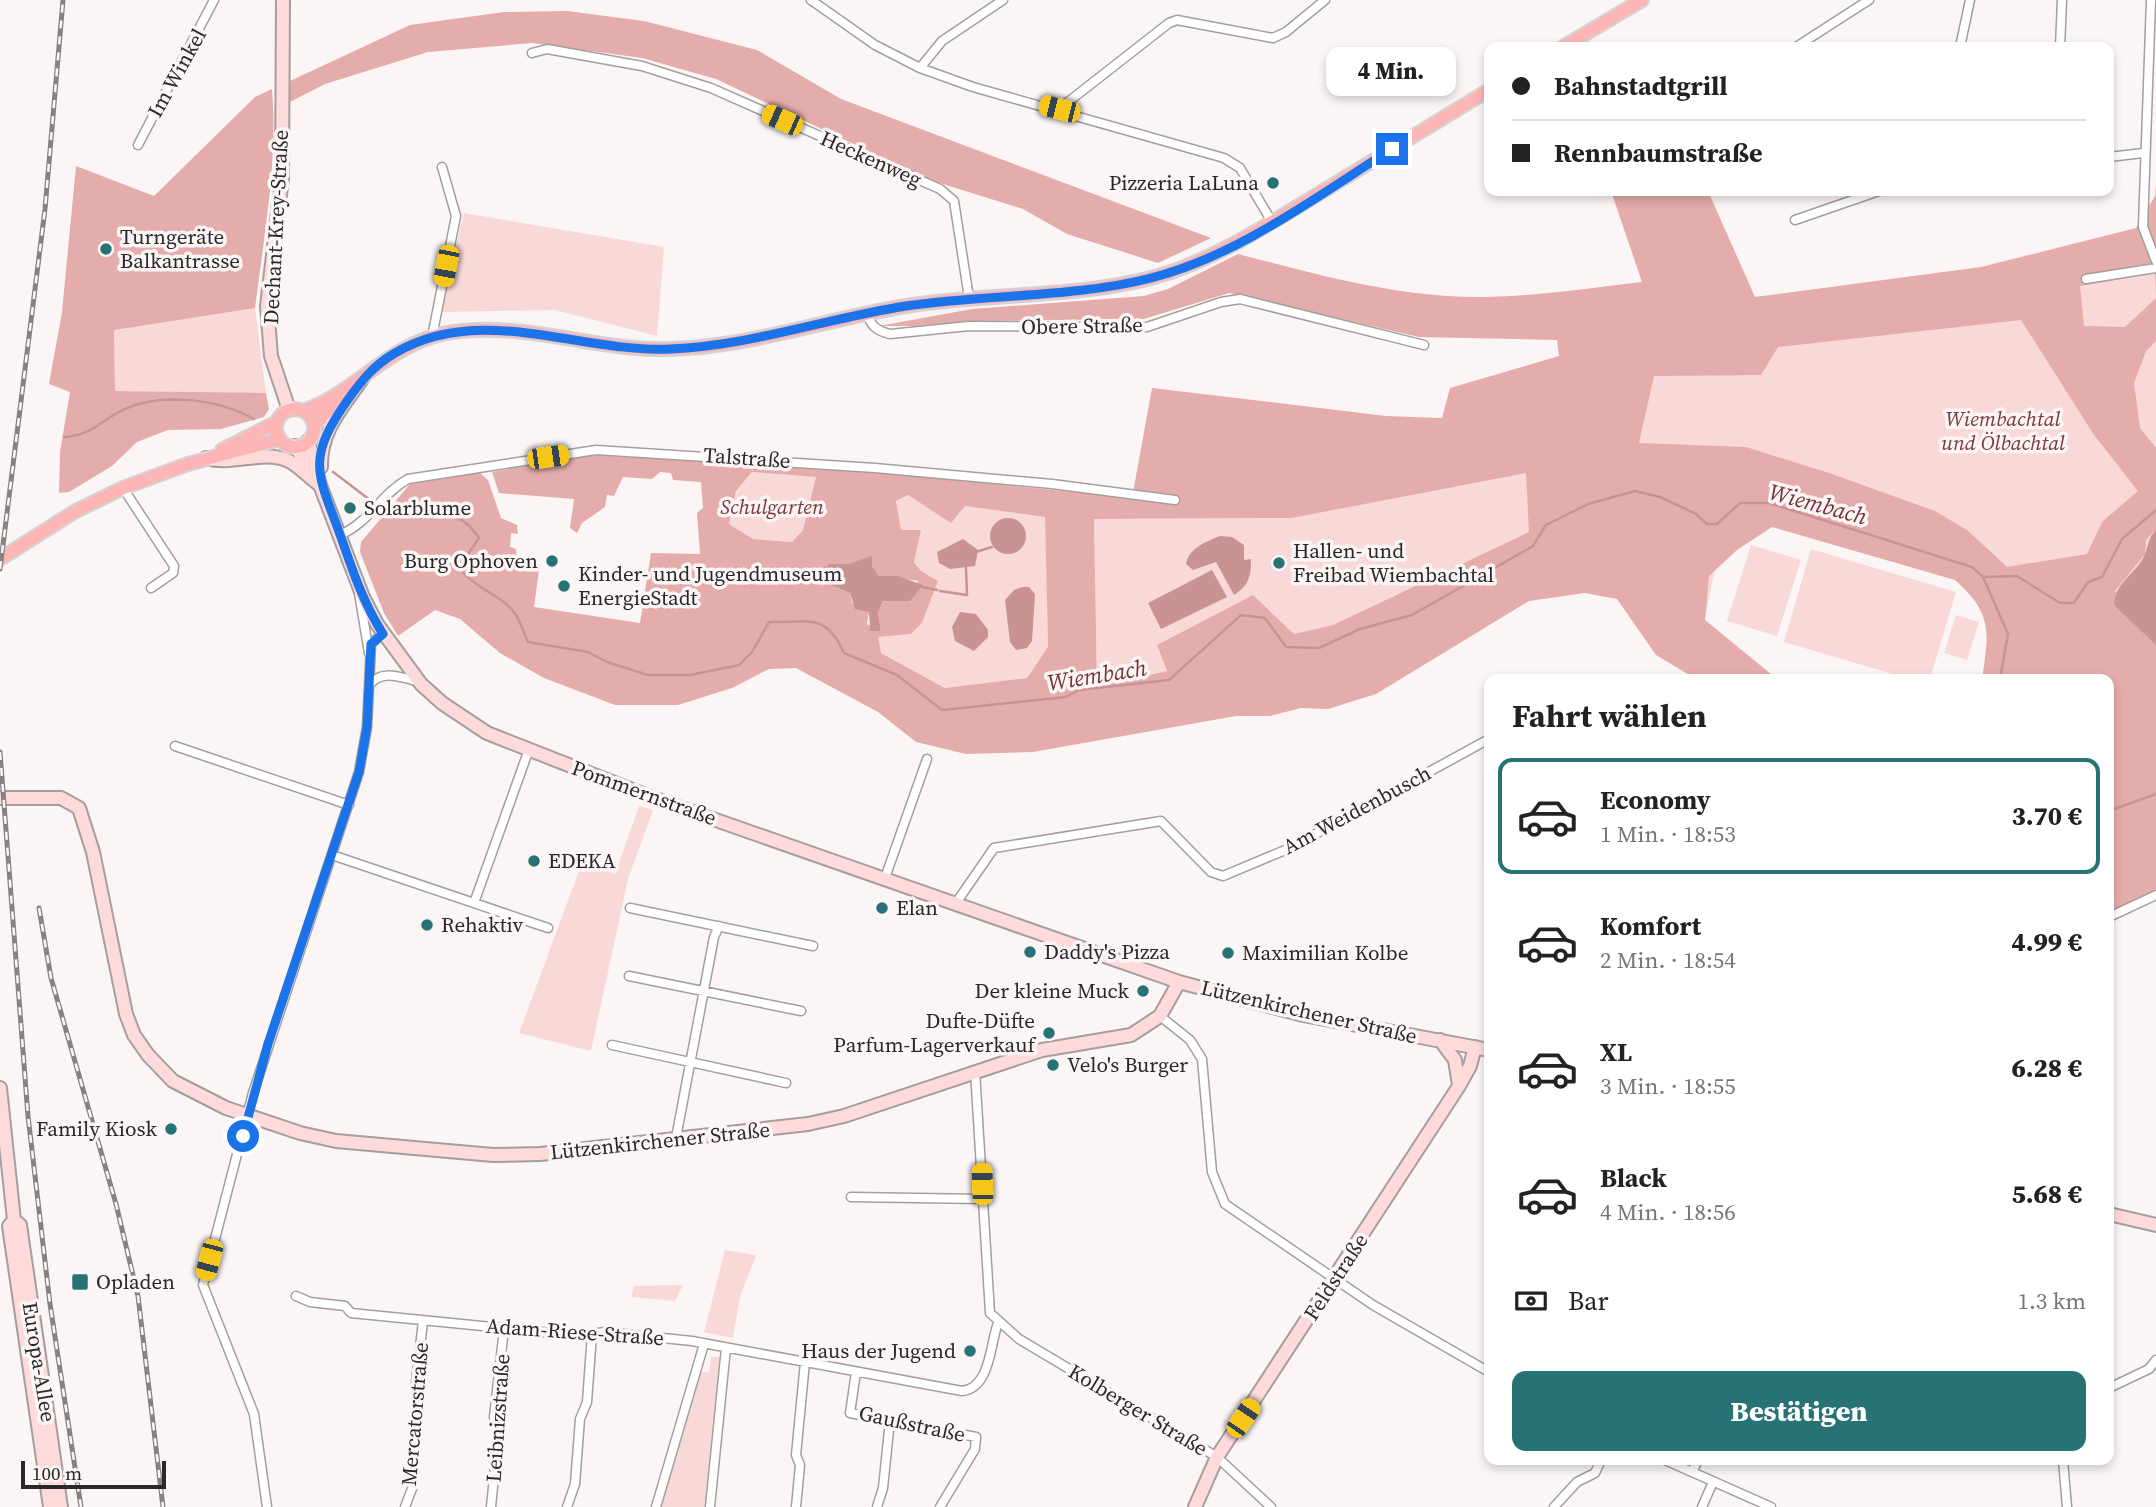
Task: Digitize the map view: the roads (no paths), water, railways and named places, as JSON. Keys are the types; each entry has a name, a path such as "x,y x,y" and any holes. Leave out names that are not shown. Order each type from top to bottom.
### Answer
{"main road":[{"name":"Dechant-Krey-Straße","path":"283,0 282,178 267,306 271,356 289,410"},
{"path":"1571,42 1642,0"},
{"path":"320,485 308,441 321,414 393,354 432,337 493,330 536,333 611,347 671,349 757,337 867,314 969,298 1108,286 1151,278 1209,256 1272,222 1484,93"},
{"path":"206,458 277,422 289,410 304,411 365,375"},
{"path":"320,485 321,452 327,430 365,375"},
{"path":"304,411 314,425"},
{"path":"277,422 280,439"},
{"path":"0,559 74,512 123,488 206,458 280,439 295,446 320,485"},
{"path":"295,446 308,441"},
{"path":"206,458 219,462 264,456 287,460 320,485"},
{"name":"Pommernstraße","path":"320,485 358,584 383,634 418,681 465,720 528,752 1179,982"},
{"name":"Lützenkirchener Straße","path":"0,797 61,799 79,808 93,852 126,1014 134,1035 154,1063 173,1081 226,1108 247,1113 267,1123 336,1142 493,1156 550,1154 808,1124 844,1116 1042,1050 1131,1035 1160,1016 1179,982 1303,1015 1484,1049"},
{"path":"1440,1040 1455,1060 1459,1086"},
{"name":"Feldstraße","path":"1195,1507 1217,1457 1459,1086 1470,1066 1475,1047"},
{"name":"Europa-Allee","path":"0,1088 9,1226 50,1507"},
{"path":"2114,1215 2156,1225"},
{"name":"Europa-Allee","path":"9,1217 20,1225 61,1507"}],"street":[{"name":"Im Winkel","path":"138,145 214,0"},
{"path":"811,0 875,45 920,68 973,87 1059,109 1232,162 1240,168 1272,222"},
{"path":"920,68 942,41 1003,0"},
{"path":"1059,109 1169,23 1177,20 1273,38 1286,32 1325,0"},
{"path":"1804,42 1869,0"},
{"path":"1961,42 1970,0"},
{"path":"2060,42 2062,0"},
{"path":"2151,0 2152,72 2143,153 2143,227 2156,261"},
{"name":"Heckenweg","path":"532,53 547,49 642,66 711,88 940,189 954,201 969,298"},
{"path":"2114,157 2143,153"},
{"path":"432,337 456,216 442,167"},
{"path":"1795,220 1865,196"},
{"path":"2085,279 2156,268"},
{"name":"Obere Straße","path":"867,314 871,324 879,331 890,334 970,326 1147,327 1221,302 1240,299 1424,345"},
{"name":"Talstraße","path":"340,534 365,520 399,484 421,475 596,450 875,468 1052,484 1175,500"},
{"path":"123,488 174,566 173,573 151,588"},
{"path":"358,584 370,656"},
{"path":"267,1507 254,1414 203,1284 247,1113 349,805 363,754 371,644 383,634"},
{"path":"369,685 378,676 385,675 418,681"},
{"name":"Am Weidenbusch","path":"956,903 994,848 1161,821 1211,872 1223,876 1290,848 1484,742"},
{"path":"175,746 349,805"},
{"path":"474,903 528,752"},
{"path":"885,878 927,759"},
{"path":"332,855 548,928"},
{"path":"2114,915 2156,895"},
{"path":"630,908 813,946"},
{"path":"676,1138 714,937 719,926"},
{"path":"629,975 801,1011"},
{"path":"1160,1016 1190,1040 1202,1059 1212,1172 1225,1204 1334,1280 1484,1369"},
{"path":"612,1045 786,1083"},
{"path":"856,1372 970,1390 992,1356 998,1323 988,1307 975,1072"},
{"path":"851,1197 982,1199"},
{"name":"Adam-Riese-Straße","path":"296,1296 310,1302 345,1306 351,1313 582,1336 604,1332 705,1344 856,1372"},
{"name":"Mercatorstraße","path":"405,1507 412,1486 420,1401 416,1382 423,1321"},
{"name":"Kolberger Straße","path":"998,1323 1019,1339 1217,1457 1271,1507"},
{"name":"Leibnizstraße","path":"491,1507 498,1437 494,1417 504,1329"},
{"path":"567,1507 575,1483 580,1419 587,1402 592,1334"},
{"path":"656,1507 705,1344"},
{"path":"710,1507 726,1348"},
{"path":"2114,1386 2152,1371 2156,1360"},
{"path":"796,1507 800,1465 796,1455 805,1363"},
{"name":"Gaußstraße","path":"856,1372 850,1413 976,1437 975,1449 940,1507"},
{"path":"877,1507 883,1488 890,1420"},
{"path":"1554,1507 1577,1482 1595,1473 1599,1465"},
{"path":"1676,1465 1771,1507"},
{"path":"1692,1472 1696,1465"},
{"path":"2063,1465 2067,1507"},
{"path":"1702,1507 1713,1482"}],"waterway":[{"name":"Wiembach","path":"64,437 86,432 133,406 167,400 204,402 254,419"},
{"name":"Wiembach","path":"333,472 393,513 414,518 453,517 470,527 479,538 464,560 463,572 475,584 511,608 528,642 588,652 607,662 648,675 690,675 739,665 752,652 769,622 806,621 823,625 837,640 844,653 897,675 942,710 1066,697 1079,690 1169,680 1241,615 1265,618 1286,647 1319,648 1360,629 1412,615 1533,546 1546,525 1588,504 1635,491 1660,497 1696,514 1707,524 1717,524 1740,503 1769,503 1972,567 1983,577 2008,634 2001,674"},
{"path":"1983,577 2017,576 2060,603 2074,603 2088,582 2102,577 2122,539 2156,510"},
{"path":"976,552 992,547"},
{"path":"940,591 967,595 966,568"},
{"path":"922,587 937,590"},
{"name":"Wiembach","path":"2114,809 2156,794"}],"railway":[{"path":"0,569 45,209 63,0"},
{"path":"0,752 28,1116 50,1304 81,1507"},
{"path":"39,908 51,978 116,1204 138,1296 163,1507"}],"place":[{"name":"Pizzeria LaLuna","path":"1273,183"},
{"name":"Turngeräte Balkantrasse","path":"106,249"},
{"name":"Solarblume","path":"350,508"},
{"name":"Burg Ophoven","path":"552,561"},
{"name":"Hallen- und Freibad Wiembachtal","path":"1279,563"},
{"name":"Kinder- und Jugendmuseum EnergieStadt","path":"564,586"},
{"name":"EDEKA","path":"534,861"},
{"name":"Elan","path":"882,908"},
{"name":"Rehaktiv","path":"427,925"},
{"name":"Daddy's Pizza","path":"1030,952"},
{"name":"Maximilian Kolbe","path":"1228,953"},
{"name":"Der kleine Muck","path":"1143,991"},
{"name":"Dufte-Düfte Parfum-Lagerverkauf","path":"1049,1033"},
{"name":"Velo's Burger","path":"1053,1065"},
{"name":"Family Kiosk","path":"171,1129"},
{"name":"Opladen","path":"80,1282"},
{"name":"Haus der Jugend","path":"970,1351"}],"park label":[{"name":"Wiembachtal und Ölbachtal","path":"2003,431"},
{"name":"Schulgarten","path":"772,507"}]}
